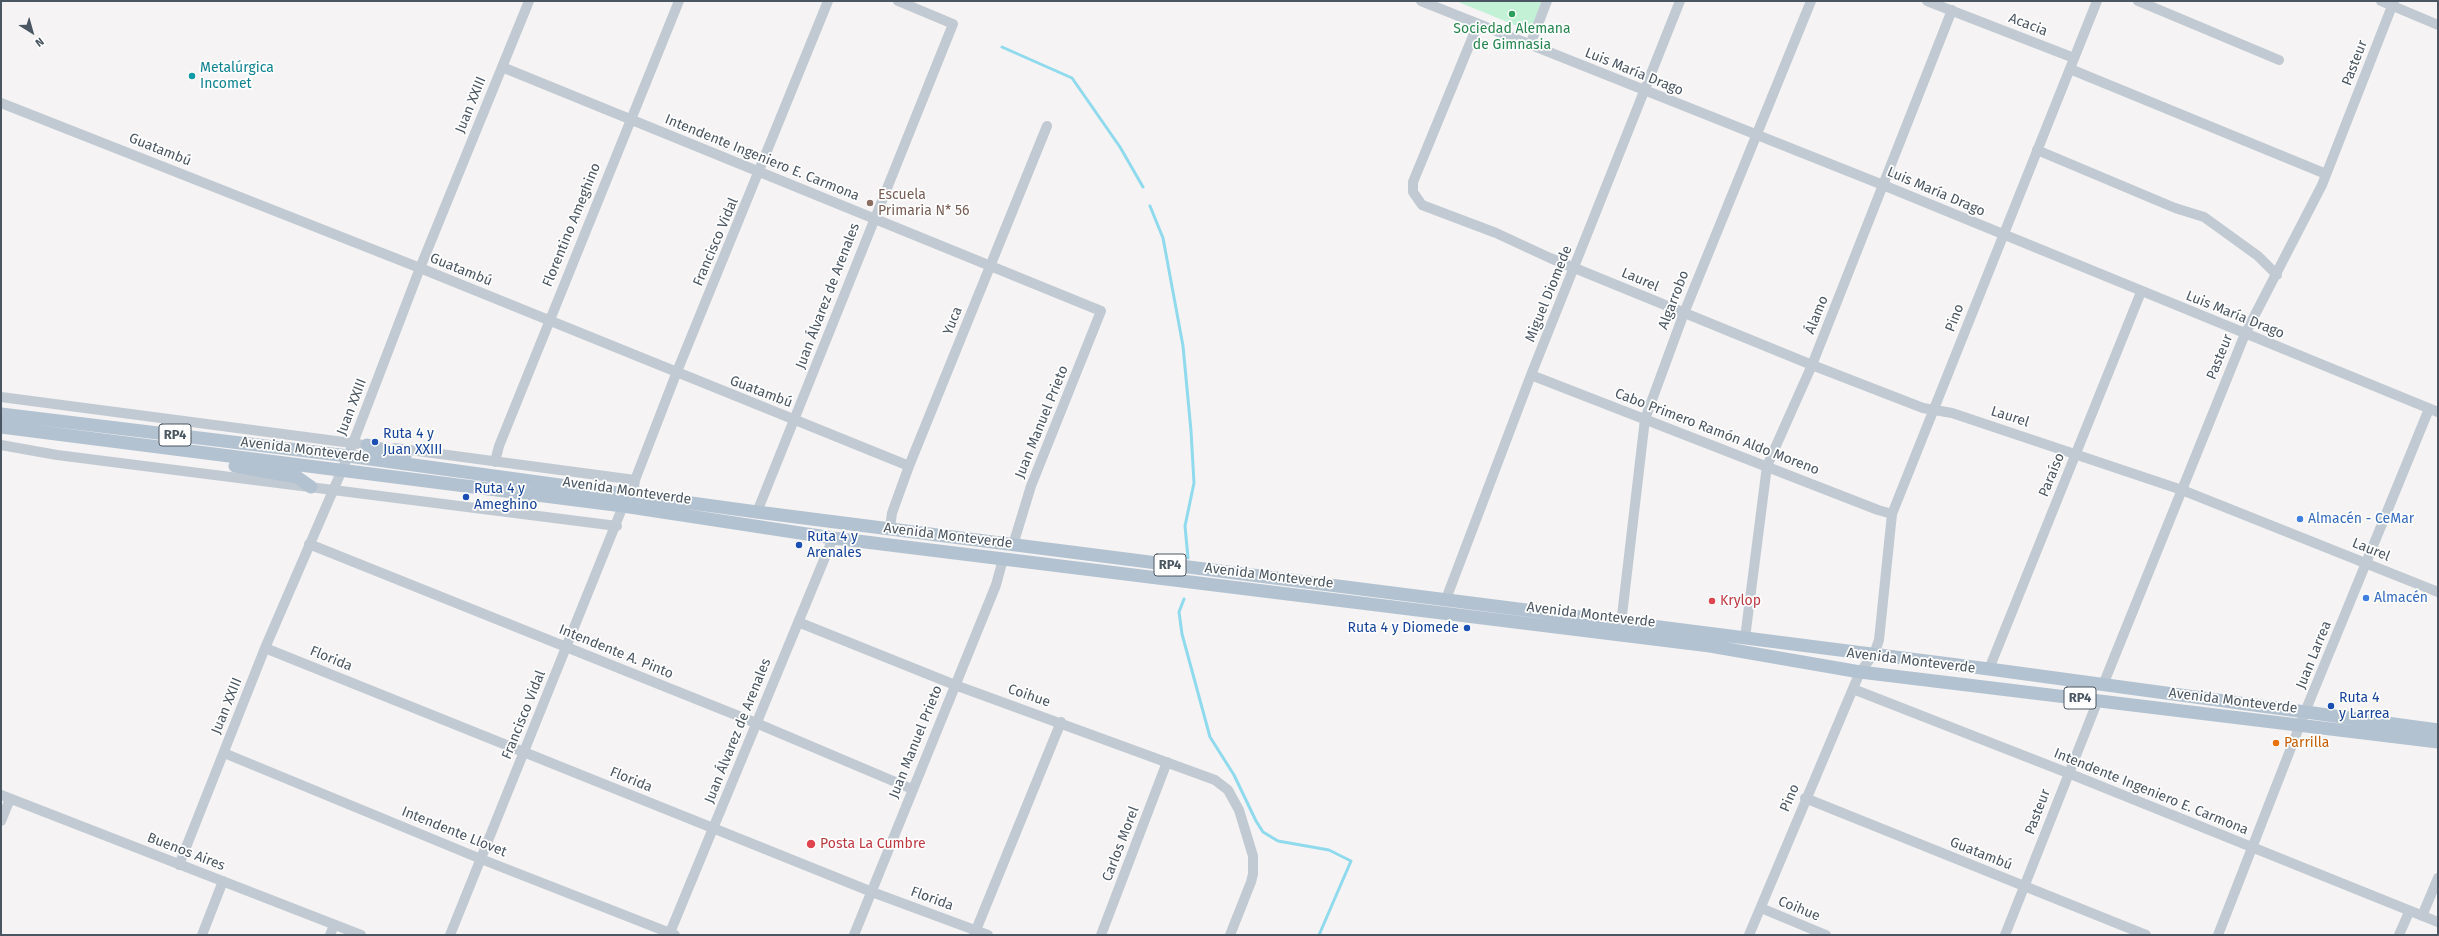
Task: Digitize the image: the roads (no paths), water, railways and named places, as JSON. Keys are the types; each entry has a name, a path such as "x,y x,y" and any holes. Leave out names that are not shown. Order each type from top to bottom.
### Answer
{"main road":[{"name":"Avenida Monteverde","path":"1,414 348,456 757,512 1446,599 1621,624 1874,654 2438,730"},
{"name":"Avenida Monteverde","path":"1,427 623,506 833,538 1710,646 1860,672 2438,742"},
{"path":"366,445 390,453 456,465 467,473"},
{"path":"202,453 219,463 297,477 312,487"}],"street":[{"name":"Juan XXIII","path":"179,865 265,648 332,489 348,456 420,268 529,1"},
{"name":"Florentino Ameghino","path":"495,462 498,446 679,1"},
{"name":"Francisco Vidal","path":"633,494 635,480 676,374 760,172 828,1"},
{"name":"Juan Álvarez de Arenales","path":"757,512 795,420 873,219 953,24 898,1"},
{"name":"Luis María Drago","path":"1421,1 1646,92 1883,185 2003,236 2434,411"},
{"path":"1530,44 1546,1"},
{"name":"Miguel Diomede","path":"1446,599 1531,375 1646,92 1680,1"},
{"name":"Algarrobo","path":"1621,624 1645,419 1684,313 1755,135 1811,1"},
{"name":"Acacia","path":"1926,1 2074,58"},
{"name":"Pino","path":"1749,935 1805,798 1860,672 1874,654 1879,640 1892,514 2097,1"},
{"path":"2138,1 2279,60"},
{"path":"2381,1 2394,3 2438,25"},
{"name":"Pasteur","path":"2103,685 2245,334 2277,275 2326,174 2394,3"},
{"name":"Álamo","path":"1745,638 1767,466 1812,365 1952,10"},
{"name":"Laurel","path":"1478,24 1413,182 1413,192 1422,205 1496,233 1684,313 1812,365 1934,410 1952,413 2076,453 2182,490 2438,592"},
{"name":"Intendente Ingeniero E. Carmona","path":"502,67 1101,311"},
{"path":"2070,69 2326,174"},
{"name":"Guatambú","path":"1,102 420,268 676,374 909,466"},
{"name":"Yuca","path":"890,528 892,513 909,466 1047,126"},
{"path":"2038,150 2175,208 2204,217 2258,256 2277,275"},
{"name":"Paraíso","path":"1989,669 2141,292"},
{"name":"Juan Manuel Prieto","path":"1013,545 1032,486 1101,311"},
{"name":"Cabo Primero Ramón Aldo Moreno","path":"1531,375 1878,510 1892,514"},
{"path":"1,397 635,480"},
{"name":"Juan Larrea","path":"2218,935 2305,712 2366,563 2434,411"},
{"path":"1,445 57,455 617,526"},
{"name":"Francisco Vidal","path":"450,935 617,526 623,506"},
{"name":"Juan Álvarez de Arenales","path":"672,934 756,722 833,538"},
{"name":"Intendente A. Pinto","path":"309,544 756,722 912,789"},
{"name":"Juan Manuel Prieto","path":"854,935 996,585 1003,558"},
{"name":"Coihue","path":"798,622 955,685 1061,722 1215,780 1228,790 1239,810 1253,856 1254,874 1230,935"},
{"name":"Florida","path":"265,648 872,892 975,932 988,935"},
{"name":"Intendente Ingeniero E. Carmona","path":"1853,690 2068,773 2409,912 2438,922"},
{"name":"Pasteur","path":"2005,935 2098,700"},
{"path":"975,932 1061,722"},
{"name":"Intendente Llovet","path":"224,753 481,859 672,934"},
{"name":"Carlos Morel","path":"1101,935 1167,762"},
{"path":"1,821 6,797"},
{"name":"Buenos Aires","path":"6,797 361,935"},
{"name":"Guatambú","path":"1805,798 2146,935"},
{"path":"2422,916 2438,878"},
{"path":"202,935 223,881"},
{"name":"Coihue","path":"1761,908 1826,935"},
{"path":"2399,935 2409,912"},
{"path":"330,935 334,925"}],"waterway":[{"path":"1002,47 1072,78 1120,147 1143,187"},
{"path":"1150,206 1163,238 1183,346 1194,483 1185,526 1188,558"},
{"path":"1184,599 1179,612 1182,634 1210,737 1234,775 1256,821 1263,832 1278,841 1329,850 1351,861 1319,935"}],"place":[{"name":"Sociedad Alemana de Gimnasia","path":"1512,14"},
{"name":"Metalúrgica Incomet","path":"192,76"},
{"name":"Escuela Primaria N* 56","path":"870,203"},
{"name":"Ruta 4 y Juan XXIII","path":"375,442"},
{"name":"Ruta 4 y Ameghino","path":"466,497"},
{"name":"Almacén - CeMar","path":"2300,519"},
{"name":"Ruta 4 y Arenales","path":"799,545"},
{"name":"Almacén","path":"2366,598"},
{"name":"Krylop","path":"1712,601"},
{"name":"Ruta 4 y Diomede","path":"1467,628"},
{"name":"Ruta 4 y Larrea","path":"2331,706"},
{"name":"Parrilla","path":"2276,743"},
{"name":"Posta La Cumbre","path":"811,844"}]}
